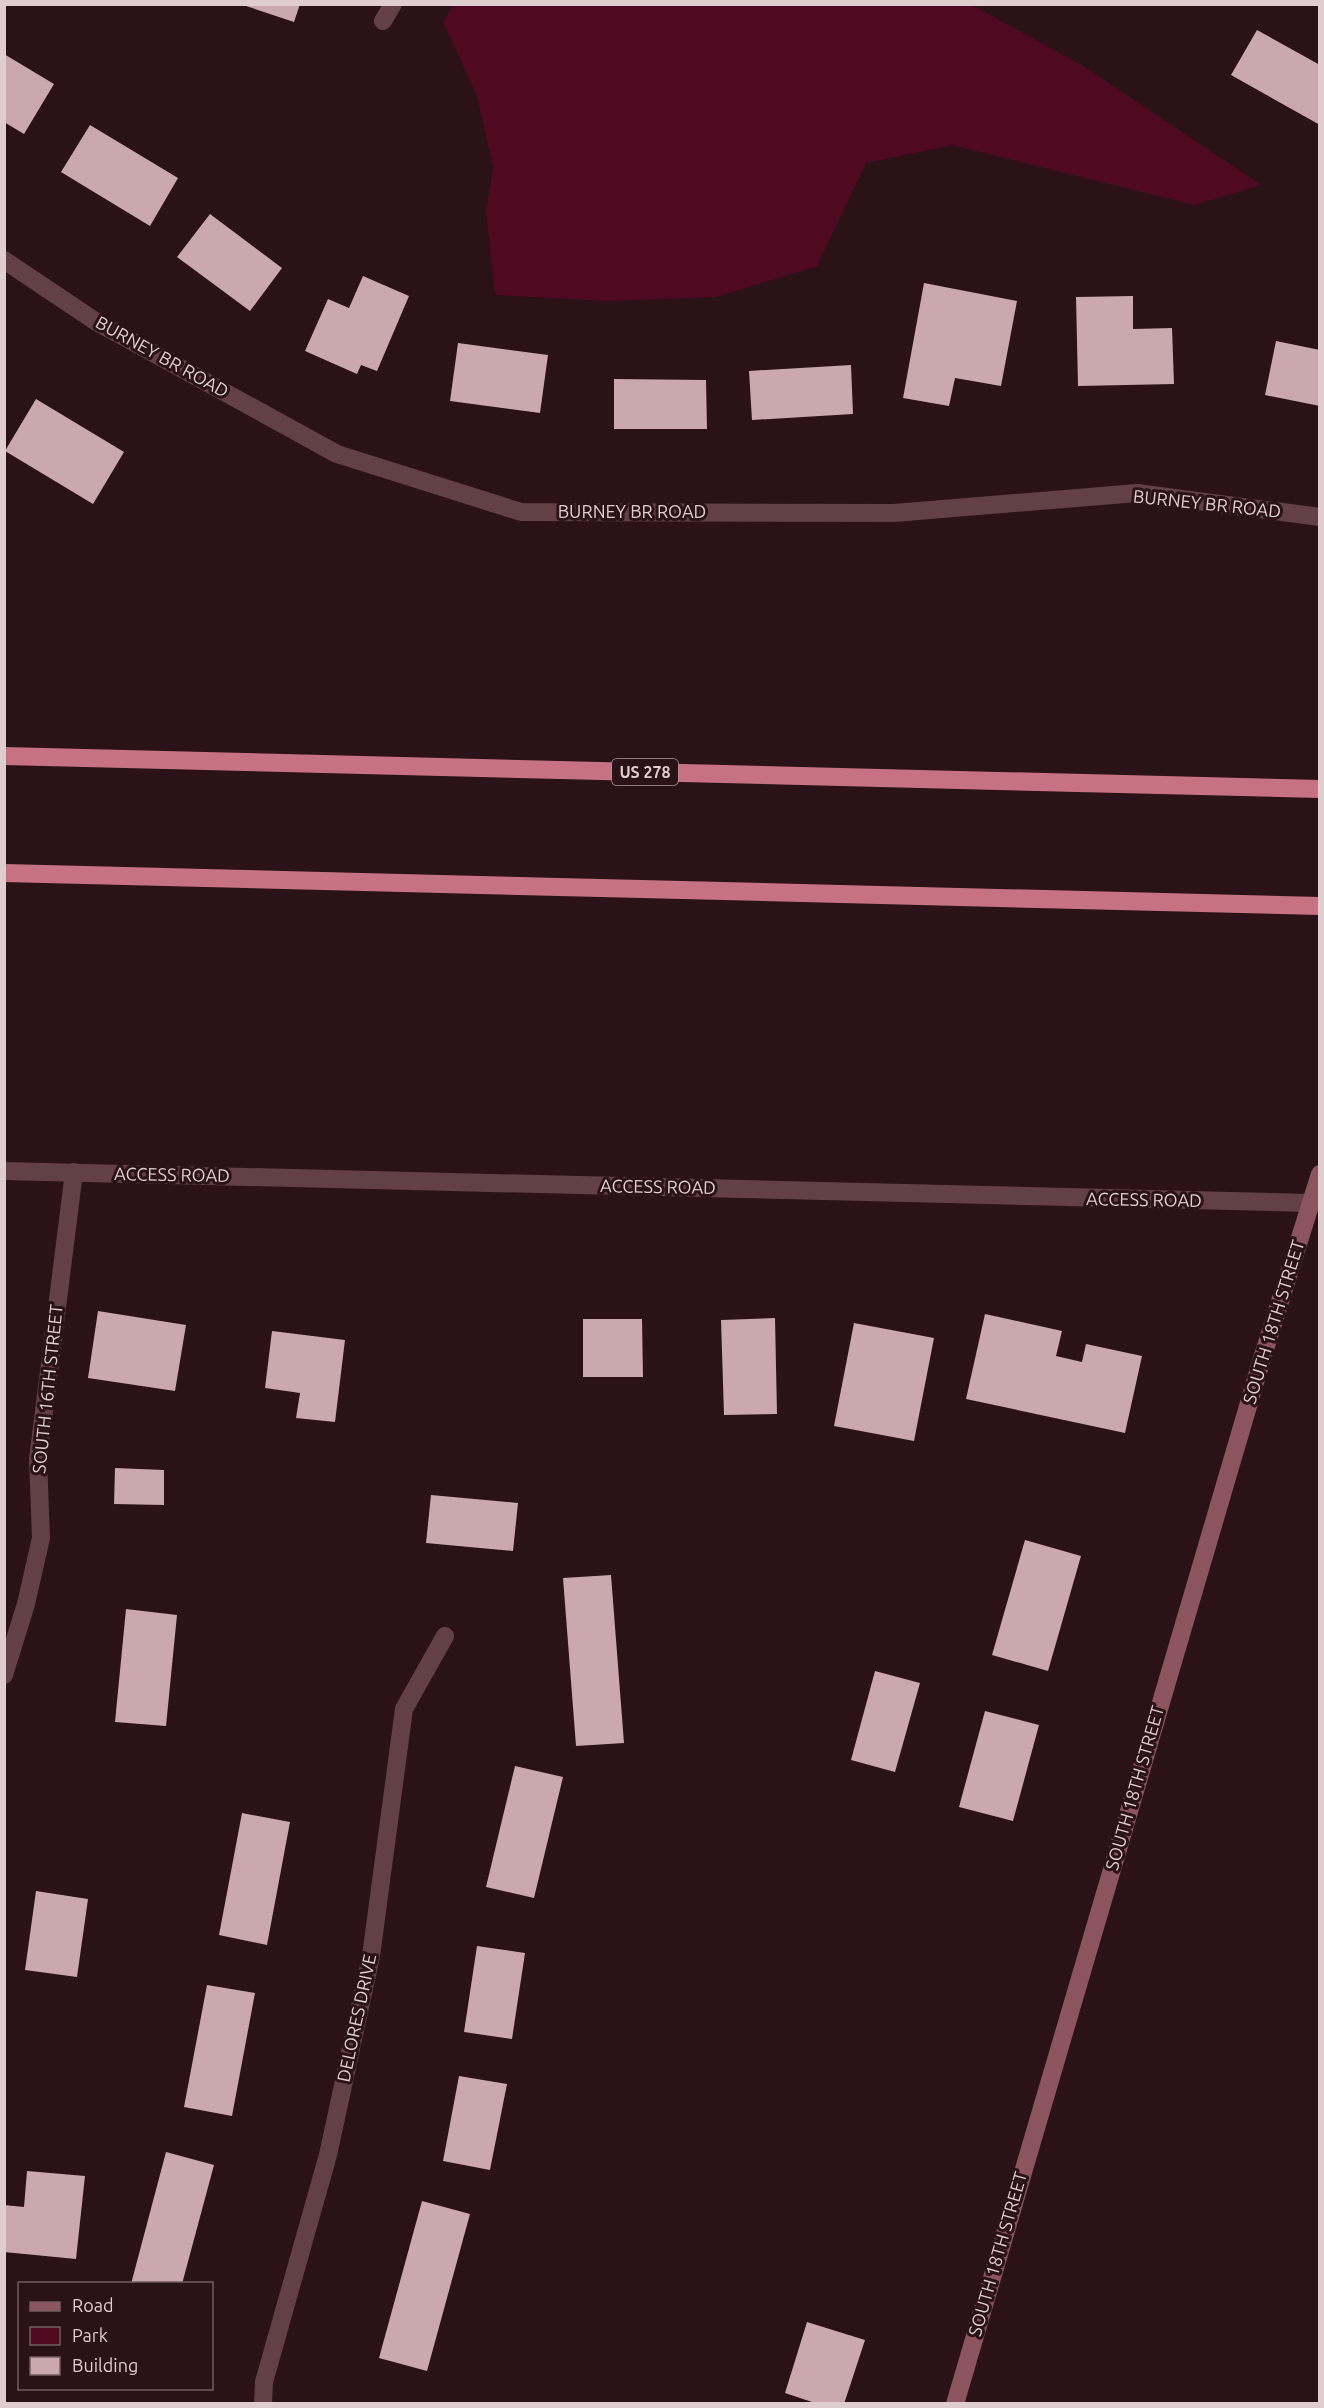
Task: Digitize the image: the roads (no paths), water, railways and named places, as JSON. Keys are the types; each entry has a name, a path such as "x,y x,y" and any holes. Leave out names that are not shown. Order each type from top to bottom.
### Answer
{"highway":[{"name":"US 278","path":"4,756 1320,789"},
{"path":"4,873 1320,906"}],"street":[{"path":"383,21 393,4"},
{"name":"BURNEY BR ROAD","path":"4,260 95,321 337,454 521,512 894,513 1137,493 1320,517"},
{"name":"ACCESS ROAD","path":"4,1171 1311,1203"},
{"name":"SOUTH 16TH STREET","path":"4,1675 26,1604 41,1538 38,1459 74,1172"},
{"name":"SOUTH 18TH STREET","path":"955,2403 1257,1374 1320,1174"},
{"name":"DELORES DRIVE","path":"263,2403 264,2382 328,2155 371,1956 404,1709 445,1636"}]}
